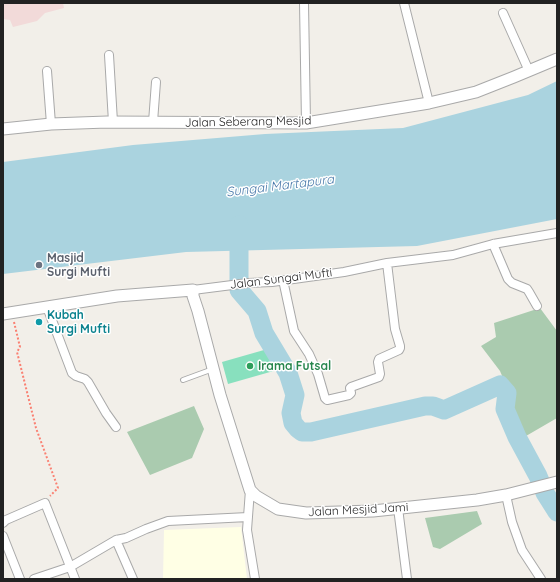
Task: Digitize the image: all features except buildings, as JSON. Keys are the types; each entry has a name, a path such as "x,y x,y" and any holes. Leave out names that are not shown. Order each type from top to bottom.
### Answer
{"street":[{"path":"304,3 306,123"},
{"path":"404,3 429,103"},
{"path":"503,13 529,71"},
{"path":"109,55 114,122"},
{"name":"Jalan Seberang Mesjid","path":"3,129 51,124 114,122 306,123 429,103 476,92 557,59"},
{"path":"47,72 51,124"},
{"path":"153,122 156,82"},
{"name":"Jalan Sungai Mufti","path":"7,313 117,296 193,290 344,272 387,263 453,255 493,244 557,233"},
{"path":"493,244 508,280 527,289 537,306"},
{"path":"283,280 294,331 309,354 327,400 349,395 351,393 350,387 379,378 379,359 399,350 400,348 395,329 387,263"},
{"path":"193,290 193,296 220,395 250,490 246,530 255,579"},
{"path":"47,307 72,373 88,382 116,427"},
{"name":"Jalan Mesjid Jami","path":"250,490 256,496 278,509 306,513 373,511 477,500 506,495 557,482"},
{"path":"506,495 512,522 522,550 541,579"},
{"path":"3,523 6,520 45,503 75,579"},
{"path":"398,508 407,579"},
{"path":"34,579 70,567 116,540 126,538 168,521 248,517"},
{"path":"3,536 20,579"},
{"path":"116,540 133,579"}],"lane":[{"path":"183,380 213,369"}],"path":[{"path":"7,313 20,347 17,352 36,428 58,488 45,503"}],"shaded area":[{"path":"3,3 63,3 64,8 45,13 37,21 13,27 10,20 3,19"},
{"path":"540,308 557,331 557,418 526,436 506,403 509,392 500,371 481,346 496,337 494,323"},
{"path":"194,406 204,429 192,458 150,475 127,432"},
{"path":"477,511 482,524 440,549 433,547 425,518"},
{"path":"241,527 247,579 163,579 164,530"}],"green space":[{"name":"Irama Futsal","path":"271,348 277,370 228,384 222,362"}],"water":[{"name":"Sungai Martapura","path":"557,81 557,219 417,246 186,252 3,274 3,162 133,145 265,134 403,128 528,95"}],"waterway":[{"path":"239,225 239,290 257,311 264,333 288,373 295,395 291,413 293,423 298,429 302,432 311,432 425,406 433,406 444,410 500,385 507,393 505,409 517,437 538,476 545,493 557,512"}],"place":[{"name":"Masjid Surgi Mufti","path":"39,265"},
{"name":"Kubah Surgi Mufti","path":"39,322"},
{"name":"Irama Futsal","path":"250,366"}]}
